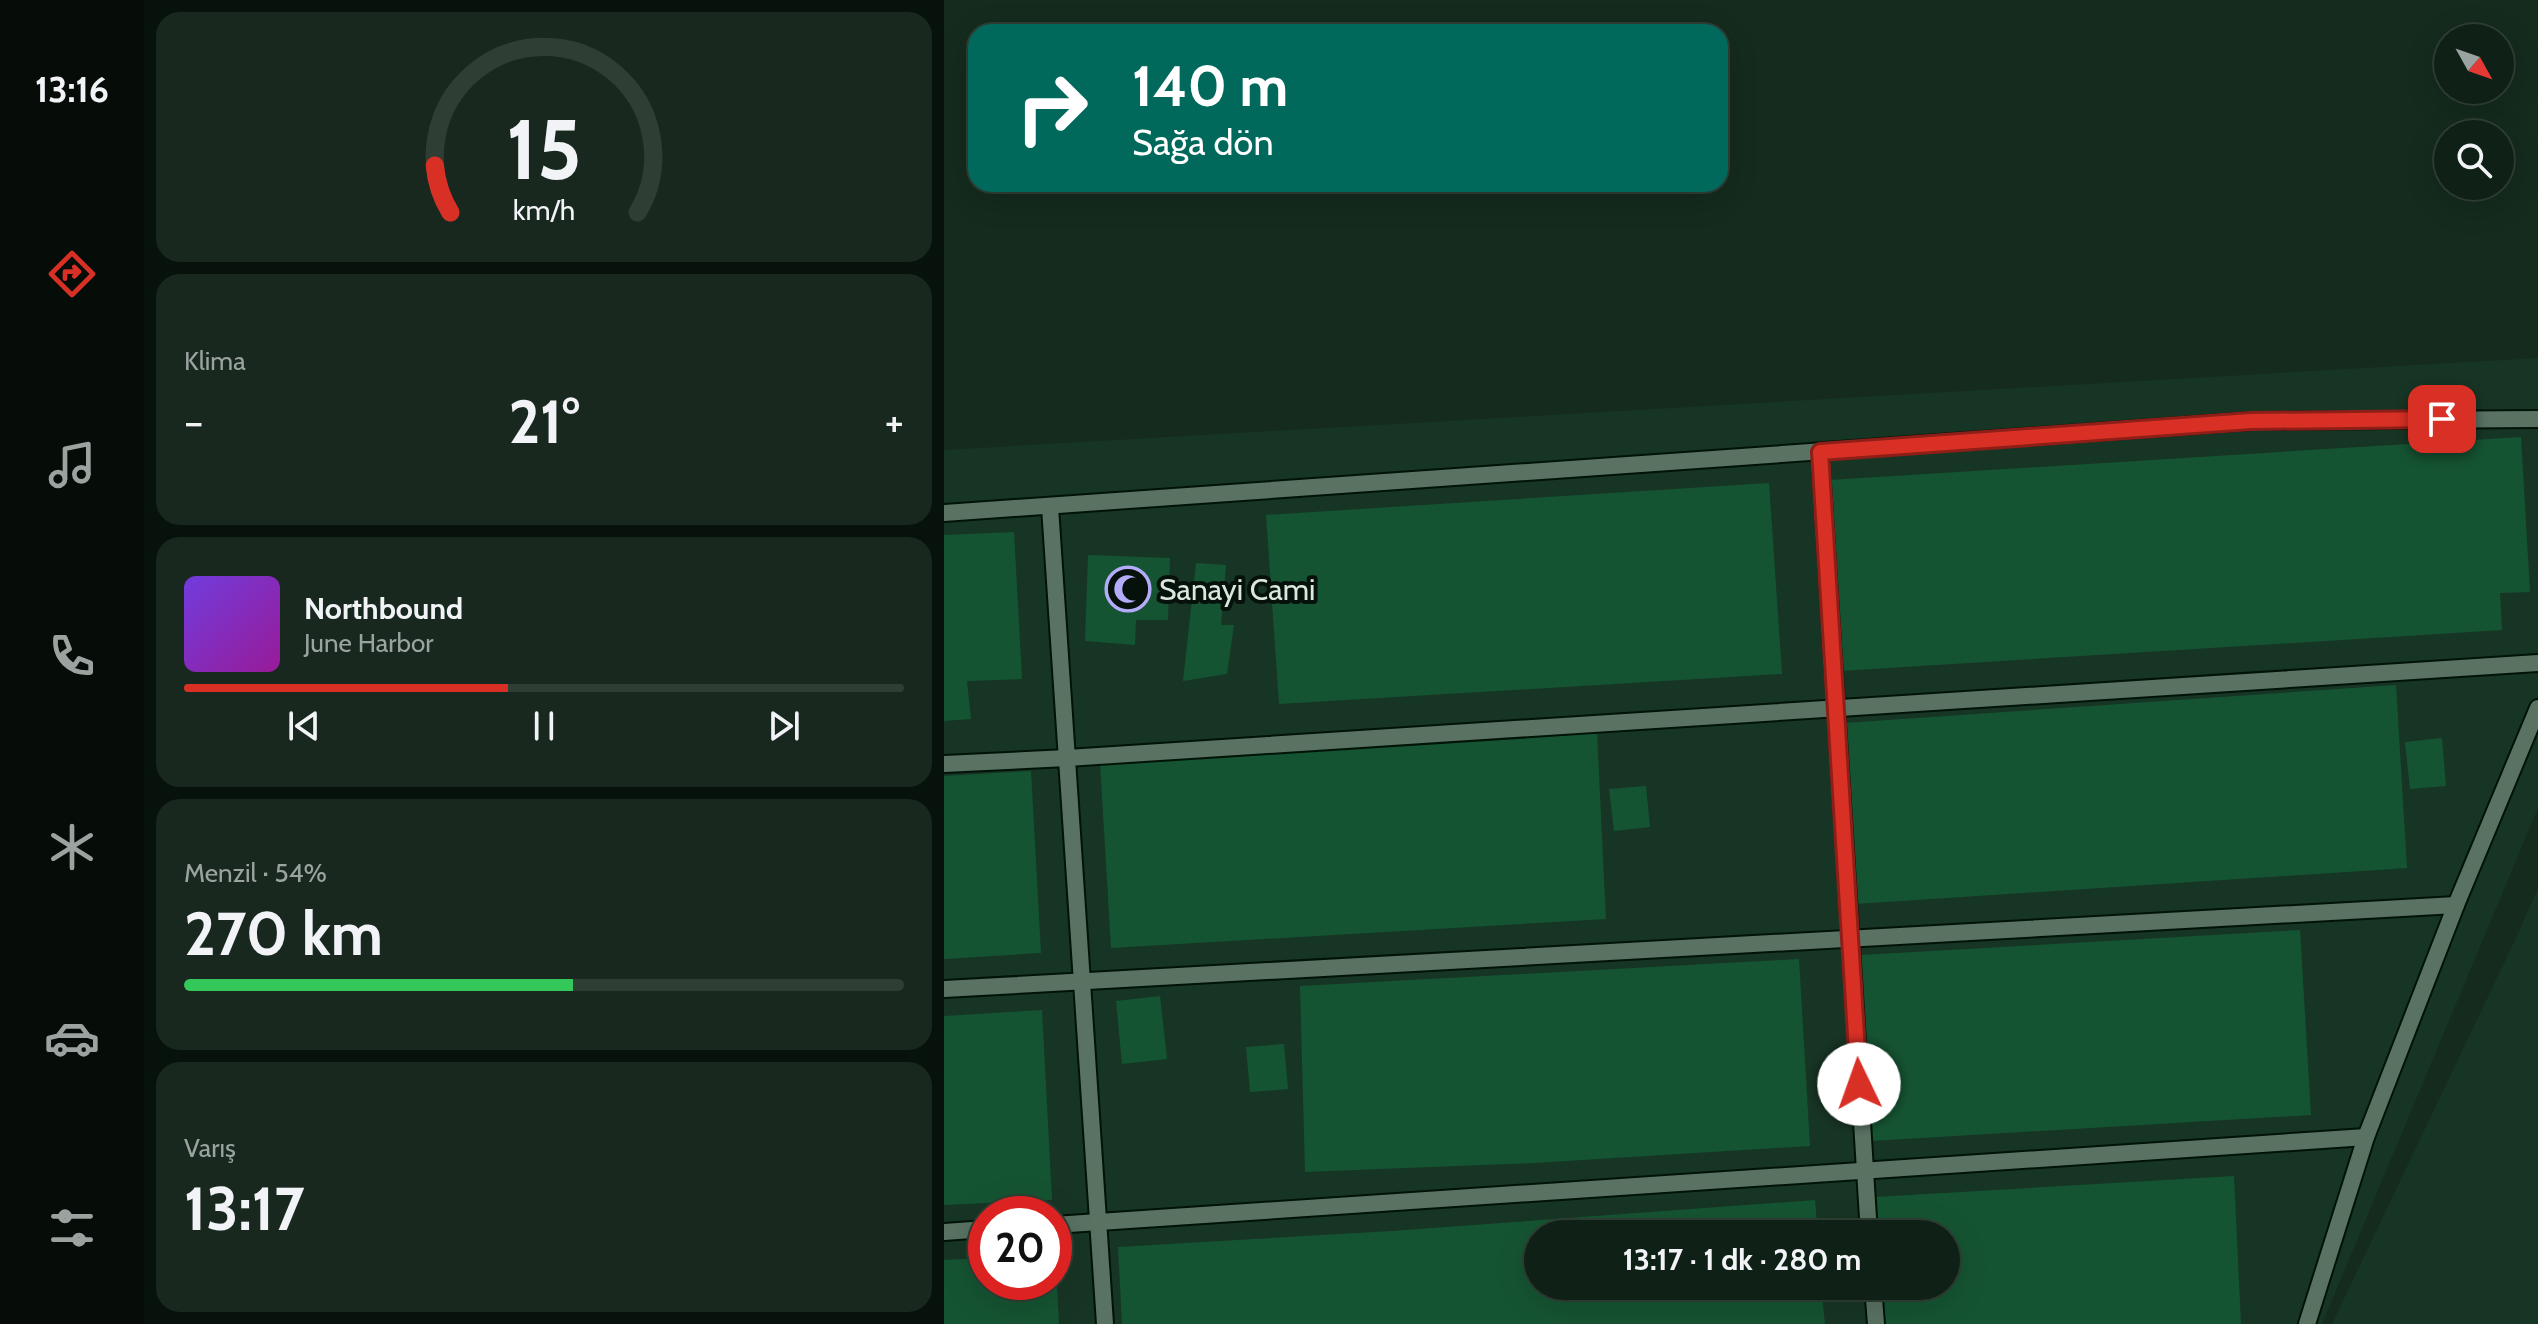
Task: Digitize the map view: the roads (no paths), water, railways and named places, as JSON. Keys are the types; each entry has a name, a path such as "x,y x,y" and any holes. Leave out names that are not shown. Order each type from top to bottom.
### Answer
{"lane":[{"path":"944,513 2251,421 2538,419"},
{"path":"1820,452 1868,1220"},
{"path":"1050,507 1105,1324"},
{"path":"944,764 2538,663"},
{"path":"2307,1324 2366,1137 2456,905 2538,708"},
{"path":"944,989 2456,905"},
{"path":"1072,1224 2366,1137"},
{"path":"944,1232 968,1230"},
{"path":"1874,1300 1876,1324"}],"place":[{"name":"Sanayi Cami","path":"1128,589"}]}
